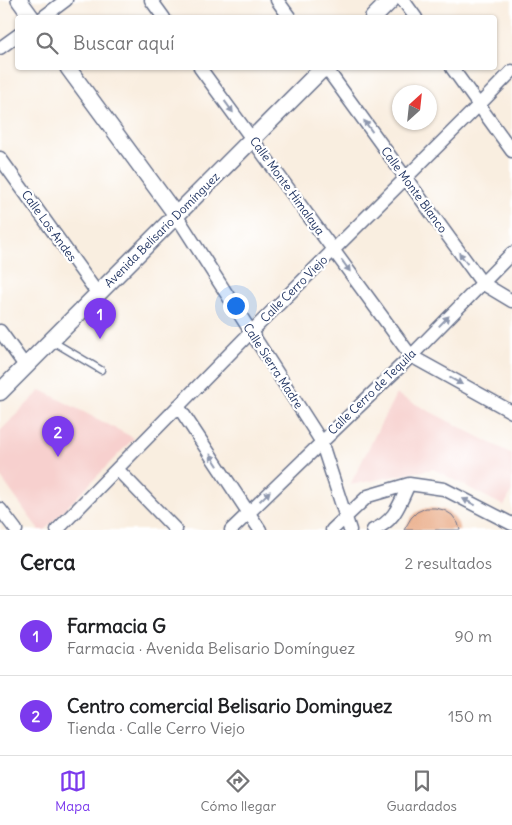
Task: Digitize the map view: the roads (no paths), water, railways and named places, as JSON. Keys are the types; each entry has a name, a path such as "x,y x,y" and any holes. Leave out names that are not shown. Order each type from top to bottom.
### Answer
{"main road":[{"path":"376,15 391,0"},
{"name":"Avenida Belisario Domínguez","path":"0,392 323,70"}],"street":[{"path":"19,0 30,15"},
{"path":"46,15 66,0"},
{"path":"151,0 162,15"},
{"path":"277,0 288,15"},
{"path":"403,0 414,15"},
{"path":"0,48 15,37"},
{"name":"Calle Sierra Madre","path":"69,70 176,215 321,441 350,530"},
{"name":"Calle Monte Himalaya","path":"201,70 411,356 512,412"},
{"name":"Calle Monte Blanco","path":"326,70 482,283 512,301"},
{"path":"453,70 512,151"},
{"name":"Calle Cerro Viejo","path":"57,530 251,332 512,71"},
{"name":"Calle Los Andes","path":"0,158 98,294"},
{"name":"Calle Cerro de Tequila","path":"231,530 411,356 512,253"},
{"path":"0,331 26,367"},
{"path":"178,406 260,530"},
{"path":"117,469 176,530"},
{"path":"373,530 384,526 391,518 409,484"},
{"path":"332,530 368,496 409,484 444,489 512,524"},
{"path":"0,509 16,530"}],"lane":[{"path":"51,341 101,370"}],"place":[{"name":"Farmacia G","path":"100,339"},
{"name":"Centro comercial Belisario Dominguez","path":"58,457"}]}
